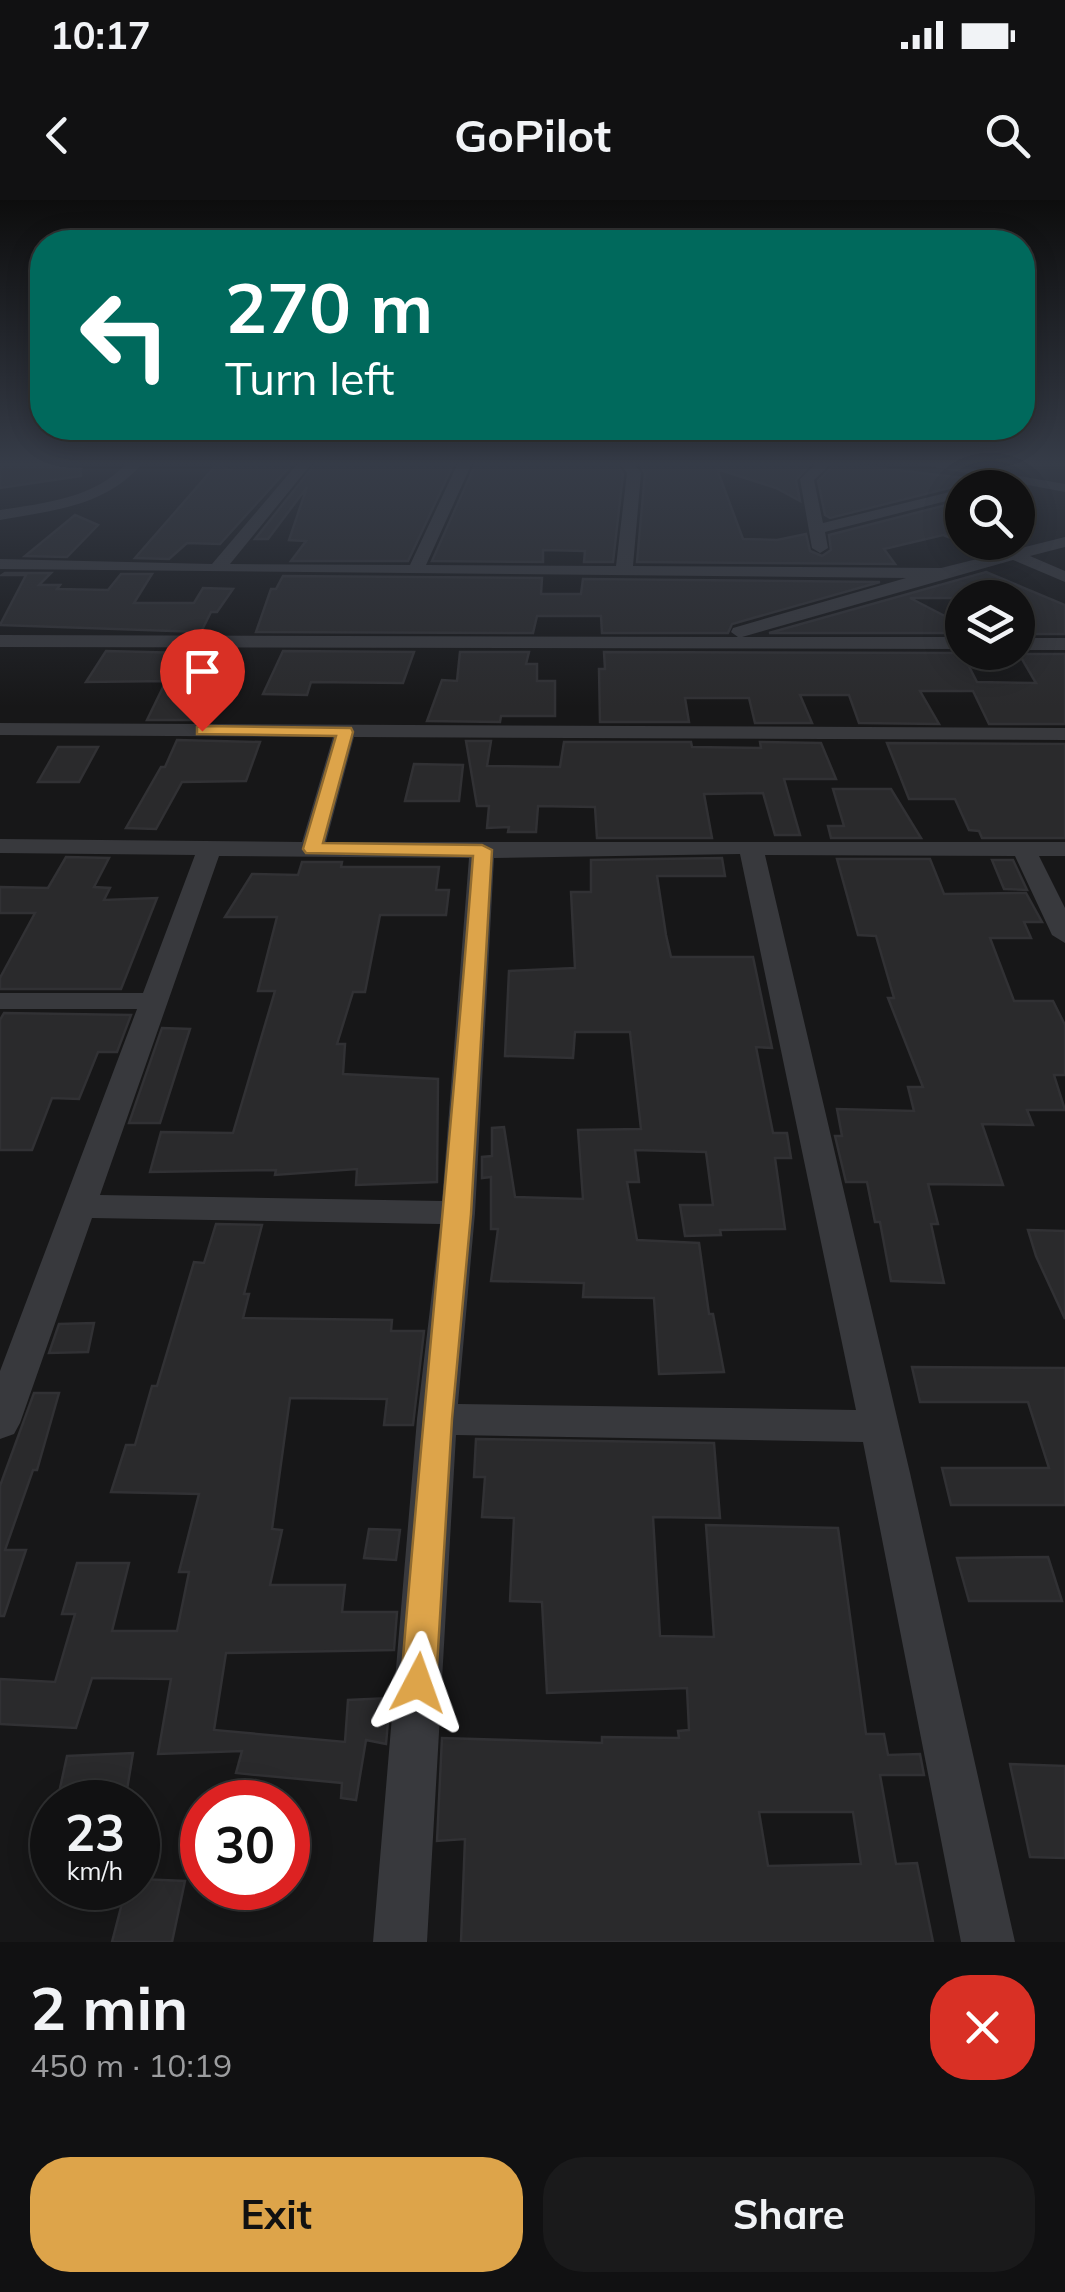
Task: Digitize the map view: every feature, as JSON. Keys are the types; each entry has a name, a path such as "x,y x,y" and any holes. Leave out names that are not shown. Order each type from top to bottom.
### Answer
{"street":[{"path":"218,569 238,544"},
{"path":"416,568 427,544"},
{"path":"624,570 627,544"},
{"path":"819,544 822,570"},
{"path":"706,642 941,572 996,560"},
{"path":"1025,560 1065,577"},
{"path":"0,564 218,569 941,572"},
{"path":"0,641 945,644"},
{"path":"1035,644 1065,644"},
{"path":"0,730 1065,734"},
{"path":"312,849 346,732"},
{"path":"0,846 1065,849"},
{"path":"0,1423 210,848"},
{"path":"751,848 988,1942"},
{"path":"1023,848 1065,934"},
{"path":"400,1942 437,1419 458,1214 482,850"},
{"path":"0,1002 154,1001"},
{"path":"78,1206 458,1214"},
{"path":"437,1419 879,1426"}],"building":[{"path":"39,544 79,544 67,557 25,556"},
{"path":"147,544 186,544 169,559 135,558"},
{"path":"304,544 416,544 408,561 291,561"},
{"path":"440,544 615,544 613,562 584,562 585,551 543,550 543,562 432,561"},
{"path":"639,544 808,544 810,551 822,556 831,550 830,544 904,544 884,549 895,564 637,562"},
{"path":"986,572 1005,580 958,580"},
{"path":"51,573 39,585 108,590 121,574 152,574 134,603 194,603 203,588 233,589 217,612 211,612 201,632 0,625 26,575 2,575"},
{"path":"283,576 542,578 541,594 581,594 583,579 880,582 732,624 728,633 602,633 601,616 537,616 533,633 256,632 271,589 276,589"},
{"path":"945,584 945,598 910,598 945,616 945,633 769,633"},
{"path":"1035,592 1065,605 1065,634 1035,634"},
{"path":"106,651 226,654 210,685 226,685 212,720 147,720 166,681 86,682"},
{"path":"283,651 414,652 403,683 311,682 307,695 263,694"},
{"path":"460,652 529,652 526,664 537,664 537,681 555,681 555,716 501,716 500,722 427,721 442,680 457,681"},
{"path":"604,652 945,653 945,670 971,670 977,682 1036,683 1028,670 1035,670 1035,654 1065,654 1065,724 989,724 973,691 920,691 939,724 859,723 849,695 800,695 812,723 755,723 749,698 685,698 689,722 600,722 599,669 605,669"},
{"path":"177,740 260,742 246,781 182,782 156,829 126,828 161,767 165,767"},
{"path":"466,741 491,741 487,766 560,767 564,742 691,742 692,747 761,748 760,742 821,743 836,779 784,779 800,835 775,835 763,793 704,794 712,838 597,838 595,807 538,806 536,832 508,832 509,827 487,828 489,806 477,806"},
{"path":"887,743 1065,744 1065,838 982,838 979,831 969,830 955,799 909,799"},
{"path":"58,747 98,747 79,782 38,782"},
{"path":"414,764 463,765 459,801 405,801"},
{"path":"833,789 891,789 921,838 831,838 828,826 844,826"},
{"path":"66,857 109,858 94,887 110,888 104,900 157,898 121,989 0,989 0,978 35,913 0,913 0,887 48,888"},
{"path":"722,858 725,876 657,876 666,935 671,957 753,957 772,1048 756,1047 773,1133 787,1133 791,1158 775,1158 785,1229 720,1230 721,1235 685,1236 680,1205 713,1205 706,1152 635,1150 639,1182 627,1182 637,1240 699,1243 709,1314 713,1314 724,1372 659,1374 654,1298 583,1297 584,1283 491,1281 498,1229 491,1229 491,1177 482,1178 482,1157 492,1156 492,1128 504,1127 515,1197 583,1199 578,1130 641,1129 630,1032 575,1032 573,1058 505,1056 509,971 575,968 571,892 591,892 591,860"},
{"path":"837,859 930,859 944,894 1026,893 1042,922 1024,922 1031,938 990,938 1014,1001 1053,1001 1065,1025 1065,1075 1054,1075 1065,1110 1027,1110 1033,1125 982,1124 1003,1185 928,1184 938,1224 931,1224 944,1283 891,1281 880,1222 875,1222 867,1182 846,1182 835,1136 842,1136 837,1109 914,1111 908,1087 923,1087 888,998 894,998 876,936 858,935"},
{"path":"992,860 1013,860 1027,890 1004,889"},
{"path":"302,862 342,862 341,867 439,867 436,890 449,890 446,915 380,915 365,992 353,992 337,1044 345,1044 343,1074 438,1079 437,1182 356,1185 357,1169 275,1175 276,1170 150,1172 161,1132 233,1133 275,991 258,991 277,917 225,917 252,874 298,875"},
{"path":"4,1013 131,1015 117,1052 98,1052 79,1099 52,1098 32,1150 0,1150 0,1020"},
{"path":"162,1028 190,1029 160,1123 129,1123"},
{"path":"216,1224 262,1225 244,1294 249,1294 243,1318 392,1320 391,1331 424,1331 413,1425 384,1425 387,1399 290,1398 272,1529 282,1530 270,1585 345,1585 342,1612 397,1612 394,1650 226,1653 214,1730 345,1742 348,1700 390,1698 386,1744 366,1740 356,1800 341,1798 342,1783 236,1773 242,1751 158,1754 171,1679 92,1678 76,1728 0,1724 0,1679 55,1682 75,1614 62,1614 77,1563 129,1563 112,1631 177,1631 189,1572 179,1572 199,1494 111,1492 126,1445 135,1445 152,1386 157,1386 194,1262 204,1263"},
{"path":"1028,1230 1065,1231 1065,1319 1036,1256"},
{"path":"94,1323 88,1352 49,1353 59,1324"},
{"path":"912,1367 1065,1368 1065,1505 951,1505 942,1468 1049,1468 1028,1402 920,1402"},
{"path":"34,1393 59,1393 37,1470 33,1470 5,1550 26,1550 4,1616 0,1616 0,1486"},
{"path":"476,1439 714,1443 720,1518 653,1517 660,1636 714,1637 706,1525 838,1528 866,1734 884,1734 888,1755 920,1754 924,1775 880,1775 896,1864 917,1863 933,1942 461,1942 465,1839 437,1841 442,1738 602,1743 602,1737 679,1738 678,1731 689,1730 687,1688 547,1693 542,1602 510,1601 514,1518 482,1517 485,1477 474,1477","holes":["759,1812 853,1812 861,1864 768,1866"]},
{"path":"369,1529 400,1530 396,1560 364,1558"},
{"path":"1048,1557 1062,1601 969,1601 957,1558"},
{"path":"133,1753 129,1780 62,1780 67,1756"},
{"path":"1010,1764 1065,1766 1065,1858 1030,1857"},
{"path":"160,1880 180,1881 180,1904 172,1942 112,1942 120,1910 160,1910"}],"route":[{"path":"202,731 346,732 312,849 482,850 458,1214 437,1419 418,1683"}]}
